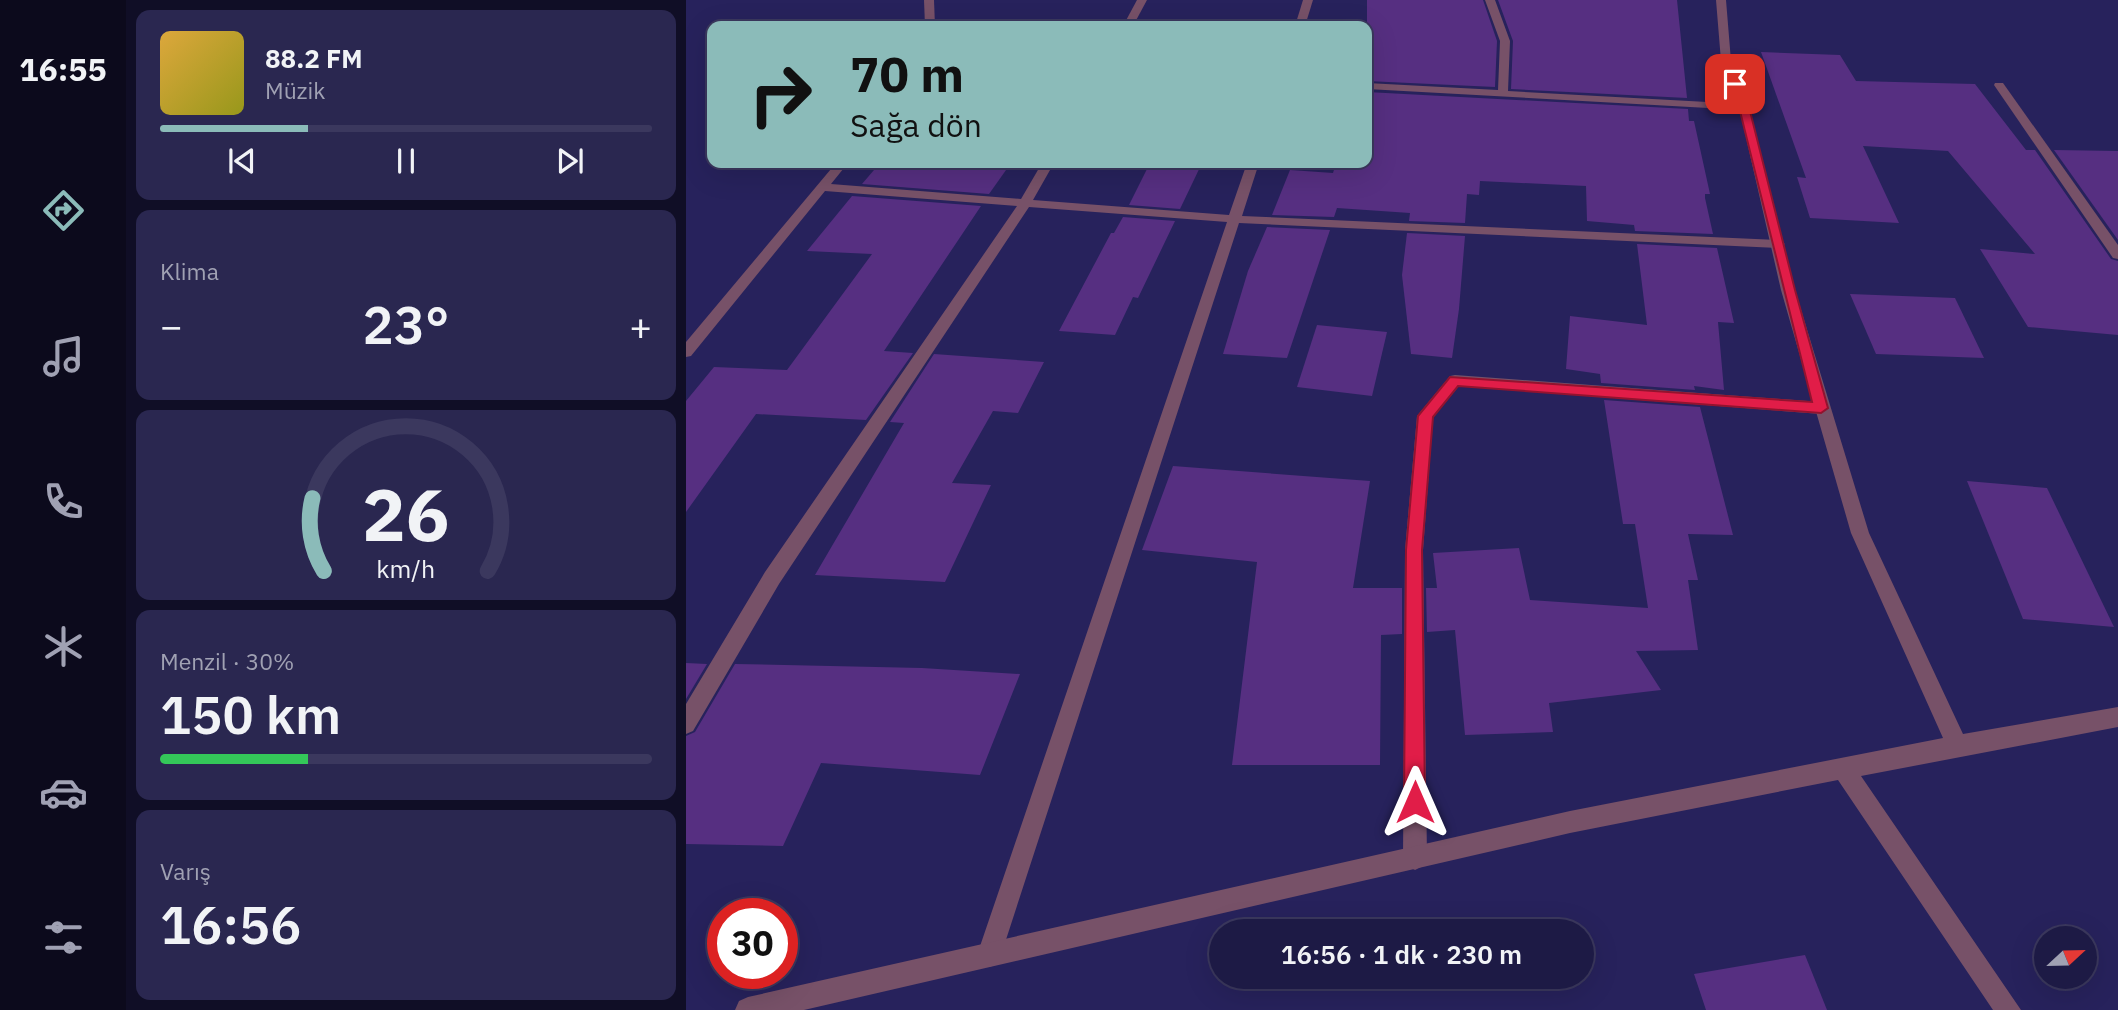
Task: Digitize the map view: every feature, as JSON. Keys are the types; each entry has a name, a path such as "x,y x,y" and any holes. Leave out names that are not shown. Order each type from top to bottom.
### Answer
{"street":[{"path":"929,0 930,21"},
{"path":"1131,21 1142,0"},
{"path":"1301,21 1307,0"},
{"path":"1490,0 1505,41 1503,94"},
{"path":"1721,0 1726,61 1744,107 1821,408 1860,533 1957,746"},
{"path":"1999,85 2118,255"},
{"path":"1372,86 1744,107"},
{"path":"686,352 838,168"},
{"path":"686,724 772,578 1025,203 1045,168"},
{"path":"989,955 1251,168"},
{"path":"822,187 1233,219 1778,244"},
{"path":"1415,858 1415,536 1425,416 1455,380 1821,408"},
{"path":"748,1010 1570,822 2118,717"},
{"path":"1844,769 2008,1010"}],"building":[{"path":"1367,0 1483,0 1497,41 1495,87 1372,81 1372,21 1367,21"},
{"path":"1498,0 1677,0 1687,98 1511,89 1513,41"},
{"path":"1761,52 1840,55 1856,81 1975,84 2026,150 2035,150 2111,259 2118,261 2118,335 2028,327 1980,249 2035,254 1948,151 1863,146 1899,223 1810,218 1797,177 1806,178"},
{"path":"1372,92 1688,109 1689,121 1694,121 1710,194 1705,194 1705,198 1713,234 1635,231 1634,225 1587,221 1586,186 1480,181 1479,195 1467,194 1465,223 1409,221 1410,213 1337,208 1334,217 1272,215 1290,170 1333,173 1334,168 1372,168"},
{"path":"2054,150 2118,151 2118,240"},
{"path":"876,168 1007,168 989,194 862,184"},
{"path":"1148,168 1200,168 1180,209 1129,205"},
{"path":"852,196 981,206 884,351 913,353 866,420 756,414 686,512 686,401 714,367 787,370 872,254 807,251"},
{"path":"1123,217 1175,221 1138,298 1133,297 1115,335 1059,331 1111,233 1114,233"},
{"path":"1267,227 1330,230 1287,358 1223,354 1248,271"},
{"path":"1407,233 1465,236 1452,358 1411,354 1402,275"},
{"path":"1637,244 1717,248 1734,323 1718,322 1724,390 1694,386 1695,390 1601,383 1600,374 1566,369 1570,316 1647,325"},
{"path":"1850,294 1955,298 1984,358 1876,354"},
{"path":"1317,325 1387,332 1372,396 1297,387"},
{"path":"934,354 1044,362 1018,413 993,411 952,483 991,485 945,582 815,575 904,423 890,422"},
{"path":"1604,400 1700,407 1733,535 1688,534 1698,580 1688,580 1698,650 1636,651 1661,690 1549,703 1553,732 1465,735 1455,630 1427,632 1426,588 1437,588 1433,553 1519,548 1530,600 1648,608 1635,524 1623,524"},
{"path":"1173,466 1370,481 1353,588 1402,588 1402,634 1381,635 1380,765 1232,765 1257,562 1142,550"},
{"path":"1967,481 2047,488 2114,627 2023,619"},
{"path":"686,663 707,664 686,699"},
{"path":"735,664 922,668 1020,674 980,775 821,763 783,846 686,844 686,736 695,732"},
{"path":"1805,955 1827,1010 1706,1010 1694,974"}],"route":[{"path":"1415,802 1414,550 1425,416 1455,380 1821,408 1788,290 1744,107 1735,84"}]}
